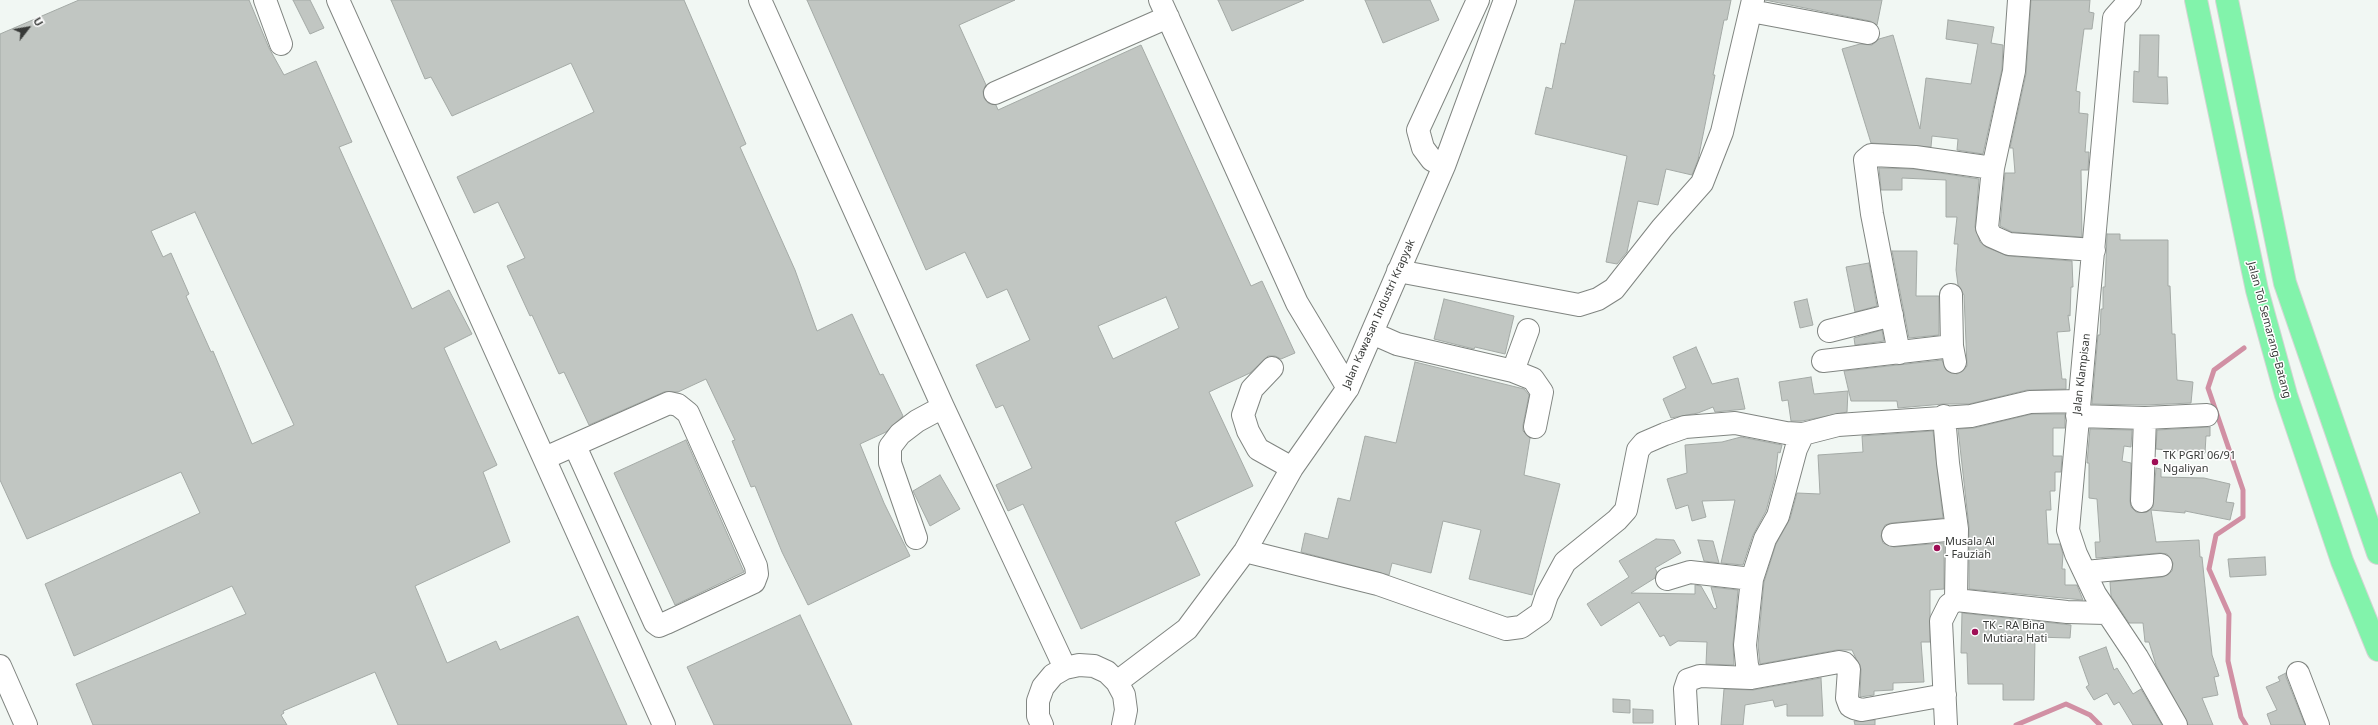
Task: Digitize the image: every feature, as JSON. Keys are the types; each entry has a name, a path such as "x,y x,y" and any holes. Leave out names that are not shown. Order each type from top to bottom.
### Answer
{"highway":[{"name":"Jalan Tol Semarang–Batang","path":"2196,0 2257,290 2286,395 2342,561 2378,650"},
{"path":"2227,0 2285,283 2378,553"}],"street":[{"path":"265,0 281,44"},
{"path":"338,0 664,725"},
{"path":"760,0 943,407 1065,668"},
{"path":"1444,166 1432,160 1423,148 1418,130 1478,0"},
{"name":"Jalan Kawasan Industri Krapyak","path":"1117,682 1187,629 1245,552 1292,468 1348,388 1444,166 1505,0"},
{"path":"2019,0 2014,71 1993,168 1987,228 1991,236 2009,244 2094,250"},
{"name":"Jalan Klampisan","path":"2130,0 2114,9 2099,163 2094,250 2078,409 2068,530 2085,572 2106,613 2137,657 2176,725"},
{"path":"1398,271 1579,305 1598,299 1614,289 1702,183 1722,132 1752,5 1868,33"},
{"path":"995,93 1164,9 1297,303 1348,388"},
{"path":"1899,353 1872,214 1865,160 1871,155 1915,157 1993,168"},
{"path":"1823,361 1899,353 1953,354 1951,295"},
{"path":"1829,331 1892,315"},
{"path":"1513,371 1528,330"},
{"path":"1372,333 1397,344 1513,371 1533,379 1542,392 1535,427"},
{"path":"1272,368 1252,390 1243,415 1248,431 1258,449 1292,468"},
{"path":"1245,552 1378,584 1506,629 1521,627 1537,618 1565,562 1617,520 1626,510 1638,450 1644,443 1686,427 1735,423 1786,433 1803,434 1838,425 1924,420 1944,416 1984,414 2030,402 2145,418 2208,416"},
{"path":"545,458 669,403 678,405 688,413 756,566 757,574 754,582 659,626 656,623 575,446"},
{"path":"916,538 890,462 890,447 900,434 917,420 943,407"},
{"path":"1944,416 1948,463 1957,528 1956,600"},
{"path":"2142,501 2145,418"},
{"path":"1751,678 1747,665 1745,645 1752,579 1765,539 1778,516 1796,448 1803,434"},
{"path":"1893,535 1957,528"},
{"path":"2085,572 2161,565"},
{"path":"1667,579 1690,572 1752,579"},
{"path":"1946,725 1941,621 1949,605 1956,600 2067,612 2106,613"},
{"path":"1686,725 1685,689 1688,680 1700,676 1751,678 1839,662 1844,663 1849,669 1847,698 1850,706 1854,708 1862,710 1945,695"},
{"path":"1042,725 1038,716 1038,701 1043,687 1053,676 1065,668 1079,665 1094,666 1106,672 1117,682 1124,695 1126,710 1123,725"},
{"path":"0,666 26,725"},
{"path":"2298,673 2318,725"}],"building":[{"path":"79,0 249,0 269,48 284,75 316,61 352,142 339,147 412,309 449,290 472,334 444,348 497,465 483,472 510,542 415,586 447,663 496,641 500,650 578,616 627,725 398,725 375,672 283,711 284,713 281,715 287,725 93,725 76,684 246,614 232,586 74,656 45,584 200,513 181,472 27,539 0,480 0,34","holes":["195,212 294,425 252,444 213,351 211,352 186,296 189,294 171,253 163,257 151,231"]},
{"path":"293,0 310,0 324,28 310,34"},
{"path":"391,0 684,0 746,144 740,147 795,270 817,331 852,314 880,375 883,374 903,416 886,432 860,444 884,503 910,556 808,605 782,552 755,486 751,487 732,441 735,440 706,379 678,392 664,392 589,425 564,372 559,374 532,315 530,316 507,266 525,258 498,202 474,213 457,177 594,112 571,63 452,116 431,77 425,79"},
{"path":"807,0 1015,0 959,25 986,85 983,91 984,98 988,103 996,105 998,110 1141,45 1251,286 1262,281 1295,353 1281,359 1275,356 1268,356 1250,373 1209,392 1253,486 1175,522 1200,575 1081,629 1023,504 1008,511 996,485 1032,468 1003,405 996,408 976,365 1030,340 1007,289 987,298 965,252 926,270","holes":["1166,297 1179,328 1113,359 1098,326"]},
{"path":"1218,0 1304,0 1232,31"},
{"path":"1365,0 1430,0 1439,20 1383,43"},
{"path":"1575,0 1731,0 1727,20 1724,20 1698,160 1692,175 1666,169 1658,205 1638,201 1627,252 1617,264 1606,262 1627,156 1535,134 1546,87 1552,89 1561,43 1565,44"},
{"path":"1765,0 1882,0 1877,25 1870,21"},
{"path":"2031,0 2090,0 2089,12 2094,13 2092,29 2084,29 2076,91 2080,92 2079,113 2088,114 2085,152 2089,152 2088,170 2081,170 2082,237 2012,232 2000,226 2005,173 2015,173 2013,148 2010,148 2026,74"},
{"path":"1948,20 1994,27 1991,43 2003,45 2002,69 1983,154 1957,150 1958,139 1932,136 1931,147 1871,143 1842,49 1860,44 1872,45 1879,39 1893,35 1920,129 1926,78 1971,84 1978,44 1946,39"},
{"path":"2140,35 2159,35 2158,77 2167,77 2168,104 2133,102 2134,71 2139,72"},
{"path":"1879,168 1914,169 1979,179 1975,227 1980,242 1986,247 2008,256 2072,261 2073,287 2071,287 2070,316 2068,315 2070,331 2057,332 2062,379 2066,379 2066,389 2027,390 1969,404 1943,404 1898,408 1897,401 1851,401 1844,371 1942,360 1946,370 1957,374 1963,371 1967,366 1964,295 1958,285 1956,270 1958,244 1954,244 1957,217 1946,217 1946,180 1902,178 1902,190 1881,190"},
{"path":"2107,234 2120,234 2120,240 2168,240 2168,286 2170,286 2172,334 2175,334 2177,380 2193,382 2191,403 2145,405 2092,404 2098,335 2100,335 2101,309 2103,309 2103,287 2105,287"},
{"path":"1892,251 1917,251 1916,296 1939,296 1939,335 1909,338"},
{"path":"1869,263 1877,306 1855,312 1846,267"},
{"path":"1444,299 1514,316 1505,354 1475,347 1474,349 1434,339"},
{"path":"1807,299 1813,325 1800,328 1794,302"},
{"path":"1882,330 1884,341 1855,345 1854,338"},
{"path":"1696,347 1712,384 1738,378 1745,409 1715,412 1713,407 1698,413 1671,418 1663,399 1686,388 1673,357"},
{"path":"1415,362 1524,389 1529,395 1523,425 1523,431 1530,438 1524,475 1560,484 1532,595 1469,579 1481,530 1443,521 1431,573 1392,563 1389,575 1301,552 1305,533 1328,539 1338,498 1350,501 1365,436 1396,443"},
{"path":"1811,377 1814,394 1848,391 1847,412 1802,421 1791,421 1788,400 1782,401 1779,382"},
{"path":"2032,414 2065,414 2065,428 2053,428 2053,456 2062,456 2061,472 2055,472 2055,491 2050,491 2051,510 2046,510 2048,544 2060,544 2063,554 2062,569 2065,569 2065,585 2077,585 2083,600 1969,589 1969,527 1958,429 1974,428"},
{"path":"2210,427 2210,436 2206,436 2205,453 2156,449 2157,430"},
{"path":"2090,429 2132,430 2131,447 2124,446 2122,461 2131,463 2130,501 2131,507 2136,512 2147,512 2153,507 2156,468 2161,469 2161,477 2204,478 2230,484 2226,502 2234,503 2230,520 2185,511 2185,513 2151,510 2156,542 2199,540 2212,655 2219,676 2214,677 2218,695 2202,698 2213,725 2188,725 2156,665 2149,642 2145,642 2143,623 2129,623 2111,596 2110,582 2163,577 2172,571 2173,563 2167,554 2160,553 2096,558 2095,542 2100,542 2097,499 2089,498 2089,463 2087,463"},
{"path":"1933,431 1943,518 1891,523 1885,525 1881,536 1883,543 1894,547 1944,543 1944,589 1930,590 1930,642 1921,642 1924,682 1893,683 1893,690 1874,691 1874,695 1860,697 1861,669 1852,650 1837,650 1760,664 1758,645 1764,582 1776,544 1790,519 1797,493 1820,494 1818,455 1863,452 1862,436"},
{"path":"1741,437 1782,445 1780,453 1778,452 1775,478 1766,511 1753,535 1743,565 1721,563 1735,500 1702,501 1706,517 1692,521 1688,505 1676,509 1667,479 1687,473 1685,445 1722,442"},
{"path":"686,440 744,572 675,605 614,473"},
{"path":"940,475 960,509 930,526 913,491"},
{"path":"1656,539 1674,540 1681,553 1655,568 1657,572 1655,578 1631,593 1695,594 1695,585 1701,586 1714,609 1717,608 1711,587 1738,590 1733,644 1734,665 1706,664 1707,642 1678,641 1670,646 1664,635 1660,637 1639,602 1601,626 1587,604 1629,577 1619,561"},
{"path":"1698,540 1713,541 1719,563 1704,561"},
{"path":"2265,557 2266,575 2230,577 2228,559"},
{"path":"1962,613 2071,625 2070,638 2035,637 2034,700 2003,700 2003,684 1968,684 1967,653 1961,653"},
{"path":"800,615 852,725 714,725 687,667"},
{"path":"2106,647 2114,670 2117,668 2133,694 2141,689 2162,725 2133,725 2119,702 2114,705 2107,693 2094,700 2086,687 2089,685 2079,657"},
{"path":"2286,673 2286,677 2305,725 2271,725 2267,714 2277,710 2266,687 2280,681 2278,677"},
{"path":"1821,678 1823,716 1787,716 1787,704 1775,707 1773,700 1745,705 1743,725 1721,725 1724,689 1753,690"},
{"path":"1613,699 1630,700 1630,713 1613,712"},
{"path":"1633,709 1653,710 1653,723 1633,723"},
{"path":"1875,720 1875,725 1855,725 1854,721"}],"waterway":[{"path":"2244,348 2214,370 2208,388 2243,490 2243,517 2216,535 2209,569 2229,614 2228,661 2241,717 2246,725"},
{"path":"2016,725 2066,704 2090,715 2100,725"}],"place":[{"name":"TK PGRI 06/91 Ngaliyan","path":"2155,462"},
{"name":"Musala Al - Fauziah","path":"1937,548"},
{"name":"TK - RA Bina Mutiara Hati","path":"1975,632"}]}
